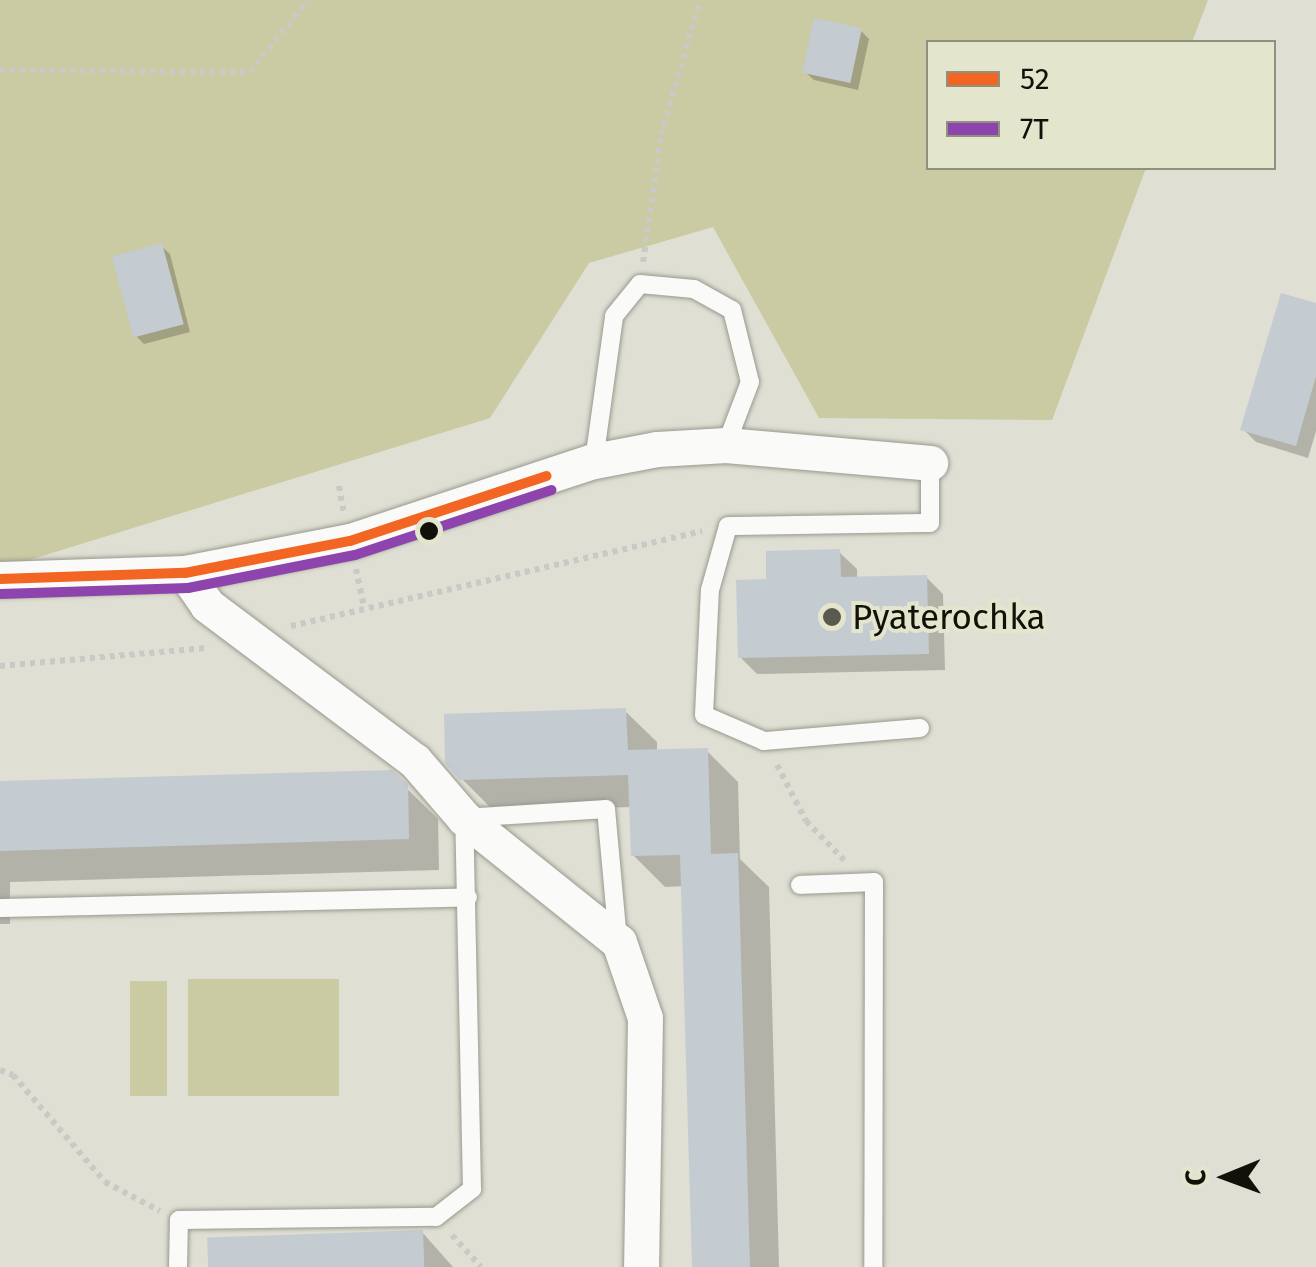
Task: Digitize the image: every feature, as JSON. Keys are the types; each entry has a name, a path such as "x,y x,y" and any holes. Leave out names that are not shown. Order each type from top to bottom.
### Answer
{"street":[{"path":"0,579 185,573 350,541 594,461 726,445 930,462"},
{"path":"185,573 207,605 415,761 464,818 618,942 646,1018 641,1267"}],"lane":[{"path":"594,461 614,316 640,284 694,289 732,310 750,382 726,445"},
{"path":"920,728 764,741 704,715 710,590 728,526 930,523 930,462"},
{"path":"178,1267 180,1220 436,1217 472,1189 464,818 606,809 618,942"},
{"path":"800,885 874,882 873,1267"},
{"path":"0,908 468,897"}],"path":[{"path":"0,70 250,72 308,0"},
{"path":"640,284 661,135 700,0"},
{"path":"0,666 219,646 728,526"},
{"path":"764,741 806,821 844,855"},
{"path":"0,1070 13,1075 105,1182 180,1220"},
{"path":"446,1228 481,1267"}],"green space":[{"path":"0,0 1208,0 1193,40 926,40 926,170 1145,170 1052,420 819,418 713,227 589,263 490,418 0,569"},
{"path":"188,979 339,979 339,1096 188,1096"},
{"path":"130,981 167,981 167,1096 130,1096"}],"building":[{"path":"814,18 862,28 850,83 802,73"},
{"path":"162,243 184,324 134,338 112,256"},
{"path":"1281,293 1316,303 1316,376 1296,446 1240,430"},
{"name":"Pyaterochka","path":"840,549 841,577 927,575 929,654 738,658 736,580 766,579 766,551"},
{"path":"626,708 628,750 708,748 711,854 738,853 750,1267 692,1267 680,855 631,856 628,775 460,780 445,763 444,714"},
{"path":"392,770 408,785 409,839 0,851 0,781"},
{"path":"423,1230 424,1267 208,1267 207,1238"}],"transit line":[{"name":"52","path":"0,579 185,573 350,541 547,476"},
{"name":"7Т","path":"0,594 188,588 355,555 552,490"}],"place":[{"name":"Pyaterochka","path":"832,617"}]}
